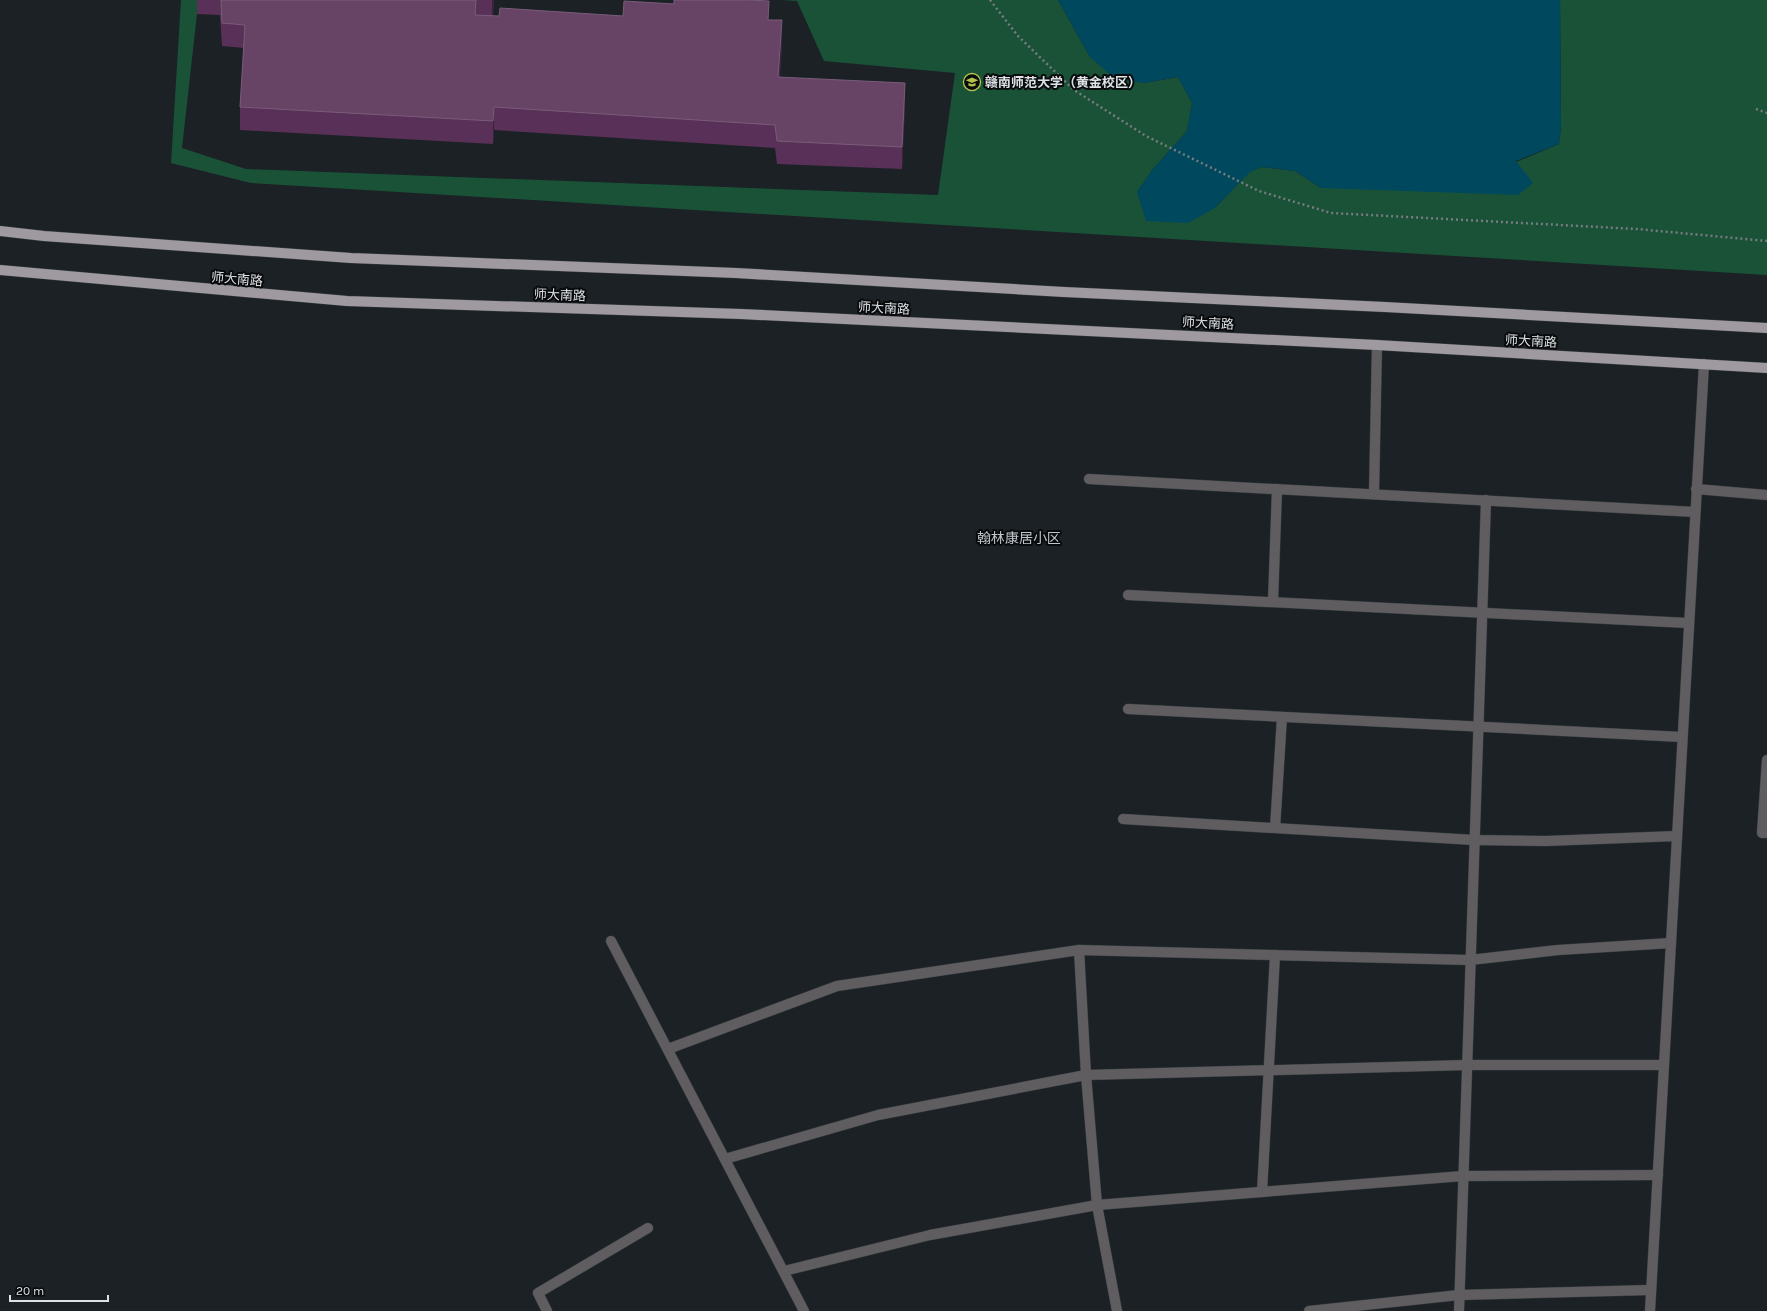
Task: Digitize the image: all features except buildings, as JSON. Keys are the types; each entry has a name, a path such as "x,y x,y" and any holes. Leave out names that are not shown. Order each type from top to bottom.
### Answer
{"main road":[{"name":"师大南路","path":"0,231 44,236 351,258 736,273 1064,292 1385,307 1767,328"},
{"name":"师大南路","path":"0,270 347,301 741,314 1378,345 1767,368"}],"street":[{"path":"1374,494 1378,345"},
{"path":"1650,1311 1688,623 1704,364"},
{"path":"1089,478 1695,512"},
{"path":"1273,602 1277,489"},
{"path":"1696,489 1767,495"},
{"path":"1459,1311 1486,500"},
{"path":"1128,595 1688,623"},
{"path":"1128,709 1682,737"},
{"path":"1275,828 1282,717"},
{"path":"1767,760 1762,833 1767,833"},
{"path":"1124,819 1474,840 1546,841 1677,836"},
{"path":"611,941 804,1311"},
{"path":"668,1049 837,986 1079,950 1470,960 1558,950 1670,943"},
{"path":"1079,950 1086,1075 1097,1205 1117,1311"},
{"path":"1262,1192 1270,1070 1275,955"},
{"path":"725,1159 878,1115 1086,1075 1467,1065 1664,1065"},
{"path":"784,1271 930,1234 1097,1205 1463,1176 1658,1175"},
{"path":"547,1311 538,1293 648,1228"},
{"path":"1308,1311 1459,1295 1651,1290"}],"path":[{"path":"990,0 1018,36 1074,90 1146,136 1259,191 1331,213 1637,229 1767,241"},
{"path":"1756,109 1767,113"}],"green space":[{"path":"181,0 197,0 197,14 182,148 246,169 938,195 955,73 824,61 797,1 780,0 1058,0 1090,57 1144,83 1178,77 1192,103 1187,131 1154,168 1137,192 1215,208 1250,171 1262,167 1295,171 1321,188 1516,162 1559,144 1561,127 1560,0 1767,0 1767,275 251,183 171,163"}],"water":[{"path":"1058,0 1560,0 1561,127 1559,144 1516,161 1533,183 1518,195 1321,188 1295,171 1262,167 1250,172 1215,208 1188,223 1146,221 1137,192 1154,168 1187,131 1192,103 1178,77 1144,83 1115,79 1090,57"}],"place":[{"name":"赣南师范大学（黄金校区）","path":"972,82"}],"district":[{"name":"翰林康居小区","path":"1019,538"}]}
